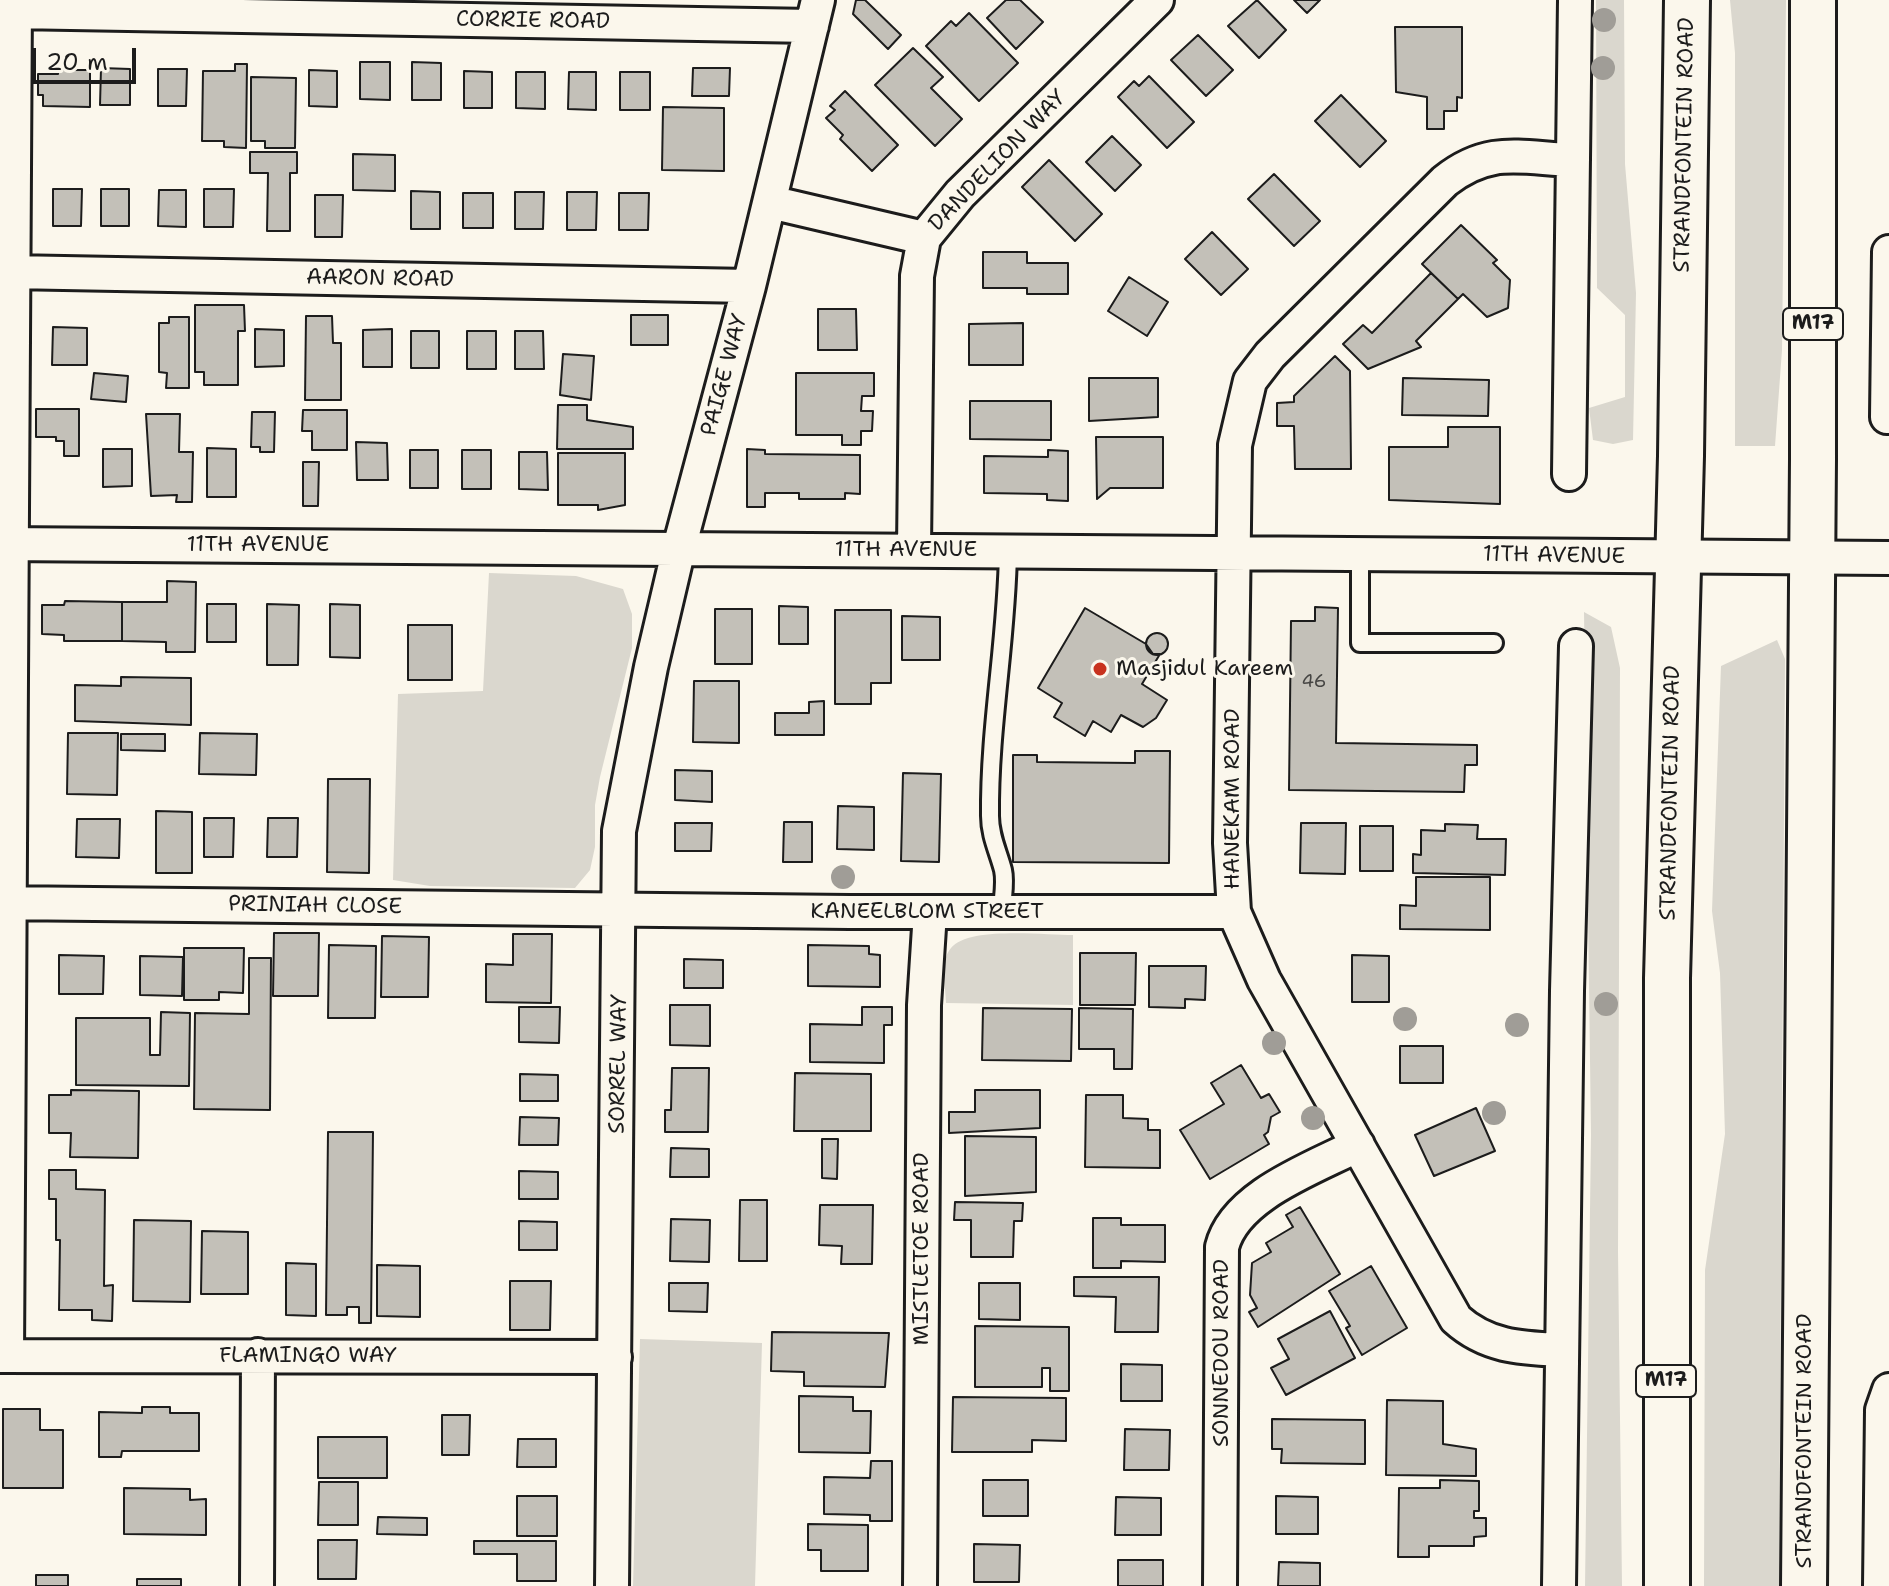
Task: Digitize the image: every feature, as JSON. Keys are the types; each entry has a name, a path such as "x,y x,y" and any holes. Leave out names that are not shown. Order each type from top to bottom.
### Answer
{"main road":[{"name":"STRANDFONTEIN ROAD","path":"1667,1586 1667,993 1687,0"},
{"name":"STRANDFONTEIN ROAD","path":"1804,1586 1813,0"}],"street":[{"name":"DANDELION WAY","path":"914,549 917,276 924,238 960,194 1157,0"},
{"path":"1569,474 1575,0"},
{"path":"3,1356 5,544 14,6"},
{"name":"CORRIE ROAD","path":"14,6 815,13"},
{"name":"PAIGE WAY","path":"679,548 749,286 815,13"},
{"name":"HANEKAM ROAD","path":"1561,1350 1524,1348 1484,1340 1456,1319 1264,980 1234,912 1230,843 1235,445 1242,403 1250,381 1270,355 1445,181 1467,163 1487,156 1573,160"},
{"path":"770,202 924,238"},
{"path":"1887,417 1889,252"},
{"name":"AARON ROAD","path":"11,272 749,286"},
{"name":"11TH AVENUE","path":"5,544 1889,558"},
{"name":"SORREL WAY","path":"612,1586 619,831 679,548"},
{"path":"1559,1586 1576,646"},
{"name":"PRINIAH CLOSE","path":"4,903 620,908"},
{"name":"KANEELBLOM STREET","path":"620,908 1002,913 1234,912"},
{"name":"MISTLETOE ROAD","path":"920,1586 924,1005 930,912"},
{"name":"SONNEDOU ROAD","path":"1220,1586 1222,1247 1225,1234 1247,1206 1358,1145"},
{"path":"257,1586 258,1355"},
{"name":"FLAMINGO WAY","path":"3,1356 615,1357"},
{"path":"1880,1586 1882,1410 1889,1390"}],"lane":[{"path":"1002,913 1003,871 995,851 990,818 998,662 1006,625 1008,551"},
{"path":"1360,554 1360,643 1494,643"}],"shaded area":[{"path":"1596,0 1624,0 1625,164 1636,293 1633,440 1613,444 1593,440 1589,408 1625,397 1625,315 1597,288"},
{"path":"1730,0 1786,0 1782,350 1775,446 1735,446 1735,53"},
{"path":"489,573 576,576 623,589 632,614 632,648 595,805 595,847 590,870 575,888 430,886 393,880 398,694 483,691"},
{"path":"1584,612 1611,627 1620,668 1618,1251 1622,1586 1585,1586 1591,1135"},
{"path":"1777,640 1785,659 1779,1586 1704,1586 1705,1270 1725,1134 1720,973 1712,911 1721,666"},
{"path":"990,934 1073,935 1073,1005 946,1003 945,960 951,948 960,941"},
{"path":"640,1339 762,1343 755,1586 633,1586"}],"building":[{"path":"856,0 865,0 901,35 888,49 853,14"},
{"path":"1006,0 1020,0 1043,22 1016,49 987,18"},
{"path":"1257,0 1286,30 1259,58 1228,26"},
{"path":"1294,0 1320,0 1307,13"},
{"path":"969,13 1018,63 979,101 926,46 951,21 956,26"},
{"path":"1395,27 1462,27 1462,98 1457,97 1457,111 1444,111 1444,129 1427,129 1427,97 1396,92"},
{"path":"1198,35 1233,70 1206,96 1171,60"},
{"path":"913,48 943,77 931,88 962,119 935,146 875,85"},
{"path":"360,62 390,62 390,100 360,99"},
{"path":"412,62 441,63 441,100 412,100"},
{"path":"235,64 247,64 246,148 224,147 224,141 202,141 203,71 235,71"},
{"path":"101,68 130,69 130,105 100,105"},
{"path":"693,68 730,68 729,96 692,96"},
{"path":"158,69 187,69 186,106 158,106"},
{"path":"58,70 90,70 90,107 43,106 43,95 38,95 38,74 58,74"},
{"path":"309,70 337,71 337,107 309,106"},
{"path":"464,71 492,72 492,108 464,108"},
{"path":"516,72 545,72 545,109 516,108"},
{"path":"569,72 596,72 596,110 568,109"},
{"path":"620,72 650,72 650,110 620,110"},
{"path":"1149,76 1194,122 1167,148 1118,97 1134,81 1139,86"},
{"path":"251,77 296,78 295,148 265,148 265,141 251,141"},
{"path":"845,91 898,145 872,171 840,139 843,135 826,118 835,110 830,106"},
{"path":"1341,95 1386,141 1360,167 1315,121"},
{"path":"663,107 724,108 724,171 662,170"},
{"path":"1112,136 1141,165 1115,191 1086,162"},
{"path":"250,152 297,152 297,173 290,173 290,231 267,231 268,173 250,173"},
{"path":"353,154 395,155 395,191 353,190"},
{"path":"1049,160 1102,214 1075,241 1022,187"},
{"path":"1274,174 1320,221 1294,246 1248,199"},
{"path":"53,189 82,189 81,226 53,226"},
{"path":"101,189 129,189 129,226 101,226"},
{"path":"204,189 234,189 233,227 204,227"},
{"path":"159,190 186,190 186,227 158,226"},
{"path":"411,191 440,192 440,229 411,229"},
{"path":"515,192 544,192 543,229 515,229"},
{"path":"567,192 597,192 596,230 567,230"},
{"path":"463,193 493,193 493,228 463,228"},
{"path":"619,193 649,193 648,230 619,230"},
{"path":"315,195 343,195 342,237 315,237"},
{"path":"1461,225 1497,260 1493,263 1510,280 1508,308 1487,317 1463,294 1458,299 1422,264"},
{"path":"1212,232 1248,269 1221,295 1185,259"},
{"path":"983,252 1027,252 1027,263 1068,263 1068,294 1027,294 1027,288 983,288"},
{"path":"1431,273 1458,299 1416,341 1421,347 1368,369 1343,344 1363,325 1372,333"},
{"path":"1129,277 1168,302 1147,336 1108,311"},
{"path":"195,305 244,305 245,331 238,331 238,385 204,385 204,372 195,372"},
{"path":"818,309 856,309 857,350 818,350"},
{"path":"631,315 668,315 668,345 631,345"},
{"path":"306,316 332,316 333,343 341,343 341,400 305,400"},
{"path":"169,317 189,317 189,388 166,388 167,373 159,372 159,323 169,323"},
{"path":"1023,323 1023,365 969,365 969,324"},
{"path":"53,327 87,328 87,365 52,365"},
{"path":"255,329 284,330 284,366 255,367"},
{"path":"392,329 392,367 363,367 363,330"},
{"path":"411,331 439,331 439,368 411,368"},
{"path":"467,331 496,331 496,369 467,369"},
{"path":"515,331 543,331 544,369 515,369"},
{"path":"563,354 594,356 591,400 560,395"},
{"path":"1335,356 1350,371 1351,469 1295,469 1294,426 1277,426 1277,403 1294,402 1294,396"},
{"path":"94,373 128,376 126,402 91,399"},
{"path":"796,373 874,373 874,396 862,396 861,411 873,411 872,431 861,431 861,445 842,445 842,435 796,435"},
{"path":"1089,378 1158,378 1158,417 1089,421"},
{"path":"1403,378 1489,380 1488,416 1402,415"},
{"path":"970,401 1051,401 1051,440 970,439"},
{"path":"558,405 587,405 587,420 633,427 633,449 557,449"},
{"path":"36,409 79,409 79,456 64,456 64,441 56,441 56,437 36,437"},
{"path":"303,410 347,410 347,450 312,450 312,431 302,431"},
{"path":"252,412 275,412 274,452 260,452 260,447 251,447"},
{"path":"146,414 180,414 179,452 193,452 192,502 176,502 177,495 151,496"},
{"path":"1448,427 1500,427 1500,504 1389,500 1389,447 1448,447"},
{"path":"1096,437 1163,437 1163,488 1110,488 1097,499"},
{"path":"356,442 387,443 388,480 357,480"},
{"path":"207,448 236,449 236,497 207,497"},
{"path":"103,449 132,449 132,486 103,487"},
{"path":"747,449 765,450 765,454 860,455 860,494 845,493 845,499 799,499 799,493 765,493 765,507 747,507"},
{"path":"410,450 438,450 438,488 410,488"},
{"path":"462,450 491,450 491,489 462,489"},
{"path":"1048,450 1068,451 1068,501 1047,500 1047,494 984,493 984,456 1048,457"},
{"path":"519,452 547,452 548,490 519,489"},
{"path":"558,453 625,453 625,505 598,510 598,505 558,505"},
{"path":"303,462 319,462 318,506 303,506"},
{"path":"167,581 196,582 195,652 166,652 166,642 122,641 122,602 167,602"},
{"path":"65,601 122,602 122,641 64,641 64,635 42,634 42,605 64,605"},
{"path":"207,604 236,604 236,642 207,642"},
{"path":"267,604 299,605 298,665 267,665"},
{"path":"330,604 360,605 360,658 330,657"},
{"path":"779,606 808,607 808,644 779,644"},
{"path":"1315,607 1338,608 1336,743 1477,745 1477,765 1465,765 1464,792 1289,790 1291,621 1315,621"},
{"name":"Masjidul Kareem","path":"1085,608 1146,644 1153,654 1160,654 1142,684 1167,700 1156,718 1143,727 1121,715 1111,732 1093,721 1085,736 1054,717 1062,703 1038,688"},
{"path":"715,609 752,609 752,664 715,664"},
{"path":"835,610 891,610 891,683 871,683 871,704 835,704"},
{"path":"902,616 940,617 940,660 902,660"},
{"path":"408,625 452,625 452,680 408,680"},
{"path":"1157,633 1165,636 1168,644 1165,652 1157,655 1149,652 1146,644 1149,636"},
{"path":"121,677 191,678 191,725 75,721 75,685 121,686"},
{"path":"694,681 739,681 739,743 693,742"},
{"path":"824,701 824,735 775,735 775,713 809,713 809,702"},
{"path":"68,733 118,733 117,795 67,794"},
{"path":"200,733 257,734 256,775 199,774"},
{"path":"121,734 165,734 165,751 121,750"},
{"path":"1135,751 1170,751 1169,863 1013,862 1013,755 1037,755 1037,762 1135,763"},
{"path":"675,770 712,771 712,802 675,800"},
{"path":"903,773 941,774 939,862 901,861"},
{"path":"328,779 370,779 369,873 327,872"},
{"path":"838,806 874,807 874,850 837,849"},
{"path":"156,811 192,812 192,873 156,873"},
{"path":"204,818 234,818 233,857 204,857"},
{"path":"268,818 298,818 297,857 267,857"},
{"path":"77,819 120,819 119,858 76,857"},
{"path":"784,822 812,822 812,862 783,862"},
{"path":"675,823 712,823 711,851 675,851"},
{"path":"1301,823 1346,823 1345,874 1300,873"},
{"path":"1445,824 1478,825 1477,839 1506,839 1505,875 1413,873 1413,854 1421,855 1421,830 1445,831"},
{"path":"1360,826 1393,826 1393,871 1360,871"},
{"path":"1416,877 1490,877 1490,930 1400,929 1400,905 1416,906"},
{"path":"274,933 319,933 318,996 273,996"},
{"path":"513,934 552,934 551,1003 486,1002 486,964 513,965"},
{"path":"382,936 429,937 428,997 381,997"},
{"path":"329,945 376,946 375,1018 328,1018"},
{"path":"808,945 869,946 869,954 880,955 880,987 808,986"},
{"path":"184,948 244,948 243,993 219,992 219,1000 184,1000"},
{"path":"1080,953 1136,953 1135,1005 1080,1005"},
{"path":"59,955 104,956 103,994 59,994"},
{"path":"1352,955 1389,956 1389,1002 1352,1002"},
{"path":"140,956 183,957 182,996 140,995"},
{"path":"249,958 271,958 270,1110 194,1109 195,1013 249,1014"},
{"path":"684,959 723,960 723,988 684,988"},
{"path":"1149,966 1206,966 1205,1000 1185,999 1185,1008 1149,1007"},
{"path":"670,1005 710,1005 710,1046 670,1045"},
{"path":"519,1007 560,1007 559,1043 519,1042"},
{"path":"862,1007 892,1007 892,1025 884,1025 884,1063 810,1062 810,1024 862,1025"},
{"path":"983,1008 1072,1009 1071,1061 982,1060"},
{"path":"1079,1008 1133,1009 1132,1069 1114,1069 1114,1049 1079,1049"},
{"path":"161,1012 190,1013 189,1086 76,1085 76,1018 150,1018 150,1055 160,1055"},
{"path":"1400,1046 1443,1046 1443,1083 1400,1083"},
{"path":"1241,1065 1261,1098 1269,1094 1280,1112 1271,1117 1268,1132 1264,1135 1269,1144 1210,1179 1180,1130 1224,1104 1211,1083"},
{"path":"672,1068 709,1068 708,1132 665,1132 665,1110 671,1110"},
{"path":"795,1073 871,1074 871,1131 794,1131"},
{"path":"520,1074 558,1075 558,1101 520,1101"},
{"path":"71,1090 139,1091 138,1158 70,1157 71,1133 49,1133 49,1095 71,1095"},
{"path":"975,1090 1040,1090 1040,1128 949,1133 949,1112 975,1112"},
{"path":"1086,1095 1123,1095 1123,1118 1148,1119 1148,1130 1160,1130 1160,1168 1085,1167"},
{"path":"1476,1108 1495,1151 1434,1176 1415,1135"},
{"path":"520,1117 559,1118 558,1145 519,1145"},
{"path":"328,1132 373,1132 371,1323 359,1323 359,1307 347,1307 347,1315 326,1315"},
{"path":"965,1136 1036,1137 1036,1192 965,1196"},
{"path":"822,1139 838,1139 837,1179 822,1178"},
{"path":"671,1148 709,1149 709,1177 670,1177"},
{"path":"49,1170 76,1170 76,1189 105,1190 104,1286 113,1285 112,1321 92,1320 92,1310 59,1310 60,1240 56,1240 56,1199 49,1199"},
{"path":"519,1171 558,1172 558,1199 519,1199"},
{"path":"740,1200 767,1200 767,1261 739,1261"},
{"path":"955,1202 1023,1203 1022,1221 1014,1221 1013,1257 971,1257 971,1220 954,1220"},
{"path":"820,1205 873,1205 872,1264 841,1264 842,1246 819,1245"},
{"path":"1300,1207 1340,1274 1258,1327 1249,1312 1257,1308 1250,1295 1252,1263 1271,1252 1266,1243 1293,1227 1286,1215"},
{"path":"1093,1218 1121,1218 1121,1225 1165,1225 1165,1262 1121,1261 1121,1268 1093,1268"},
{"path":"671,1219 710,1220 709,1262 670,1261"},
{"path":"134,1220 191,1221 190,1302 133,1301"},
{"path":"519,1221 557,1222 557,1250 519,1250"},
{"path":"202,1231 248,1232 248,1294 201,1294"},
{"path":"286,1263 316,1264 316,1316 286,1315"},
{"path":"377,1265 420,1266 420,1317 377,1316"},
{"path":"1371,1266 1407,1328 1362,1355 1346,1328 1350,1326 1329,1291"},
{"path":"1074,1277 1159,1277 1158,1332 1115,1332 1116,1297 1074,1296"},
{"path":"510,1281 551,1281 550,1330 510,1330"},
{"path":"669,1283 708,1283 707,1312 669,1311"},
{"path":"979,1283 1020,1283 1020,1320 979,1319"},
{"path":"1330,1311 1355,1358 1286,1395 1271,1368 1289,1359 1278,1339"},
{"path":"975,1326 1069,1327 1069,1391 1050,1391 1050,1368 1042,1368 1042,1387 975,1387"},
{"path":"772,1332 889,1333 885,1387 804,1386 804,1372 771,1371"},
{"path":"1121,1364 1162,1365 1162,1401 1121,1401"},
{"path":"799,1396 853,1397 853,1411 871,1411 870,1453 799,1452"},
{"path":"953,1397 1066,1398 1066,1441 1032,1440 1032,1452 952,1452"},
{"path":"1387,1400 1443,1401 1443,1444 1476,1449 1476,1476 1386,1475"},
{"path":"142,1407 170,1407 170,1413 199,1413 199,1451 122,1451 121,1457 99,1457 99,1412 142,1413"},
{"path":"3,1409 40,1409 40,1430 63,1430 63,1488 3,1488"},
{"path":"442,1415 470,1415 469,1455 442,1455"},
{"path":"1272,1419 1365,1420 1365,1464 1281,1463 1282,1449 1272,1449"},
{"path":"1125,1429 1170,1430 1169,1470 1124,1470"},
{"path":"318,1437 387,1437 387,1478 318,1478"},
{"path":"518,1439 556,1439 556,1467 517,1467"},
{"path":"871,1461 892,1461 892,1521 870,1521 870,1515 824,1514 824,1477 870,1478"},
{"path":"983,1480 1028,1480 1028,1516 983,1516"},
{"path":"1440,1480 1479,1481 1479,1511 1474,1511 1474,1518 1486,1518 1486,1536 1474,1537 1474,1546 1429,1546 1429,1557 1398,1557 1399,1488 1440,1488"},
{"path":"319,1482 358,1482 358,1525 318,1525"},
{"path":"124,1488 190,1489 190,1500 206,1499 206,1535 124,1534"},
{"path":"517,1496 557,1496 557,1536 517,1536"},
{"path":"1276,1496 1318,1497 1318,1534 1276,1534"},
{"path":"1116,1497 1161,1498 1161,1535 1115,1535"},
{"path":"378,1517 427,1518 427,1535 377,1534"},
{"path":"808,1524 868,1525 868,1571 821,1571 821,1550 808,1550"},
{"path":"318,1540 357,1540 356,1579 318,1579"},
{"path":"474,1541 556,1541 556,1581 517,1581 517,1554 474,1554"},
{"path":"974,1544 1020,1545 1019,1582 974,1582"},
{"path":"1118,1560 1163,1560 1163,1586 1118,1586"},
{"path":"1279,1562 1320,1563 1320,1586 1278,1586"},
{"path":"36,1575 68,1575 68,1586 36,1586"},
{"path":"137,1579 181,1579 181,1586 137,1586"}],"place":[{"name":"Masjidul Kareem","path":"1100,669"}]}
